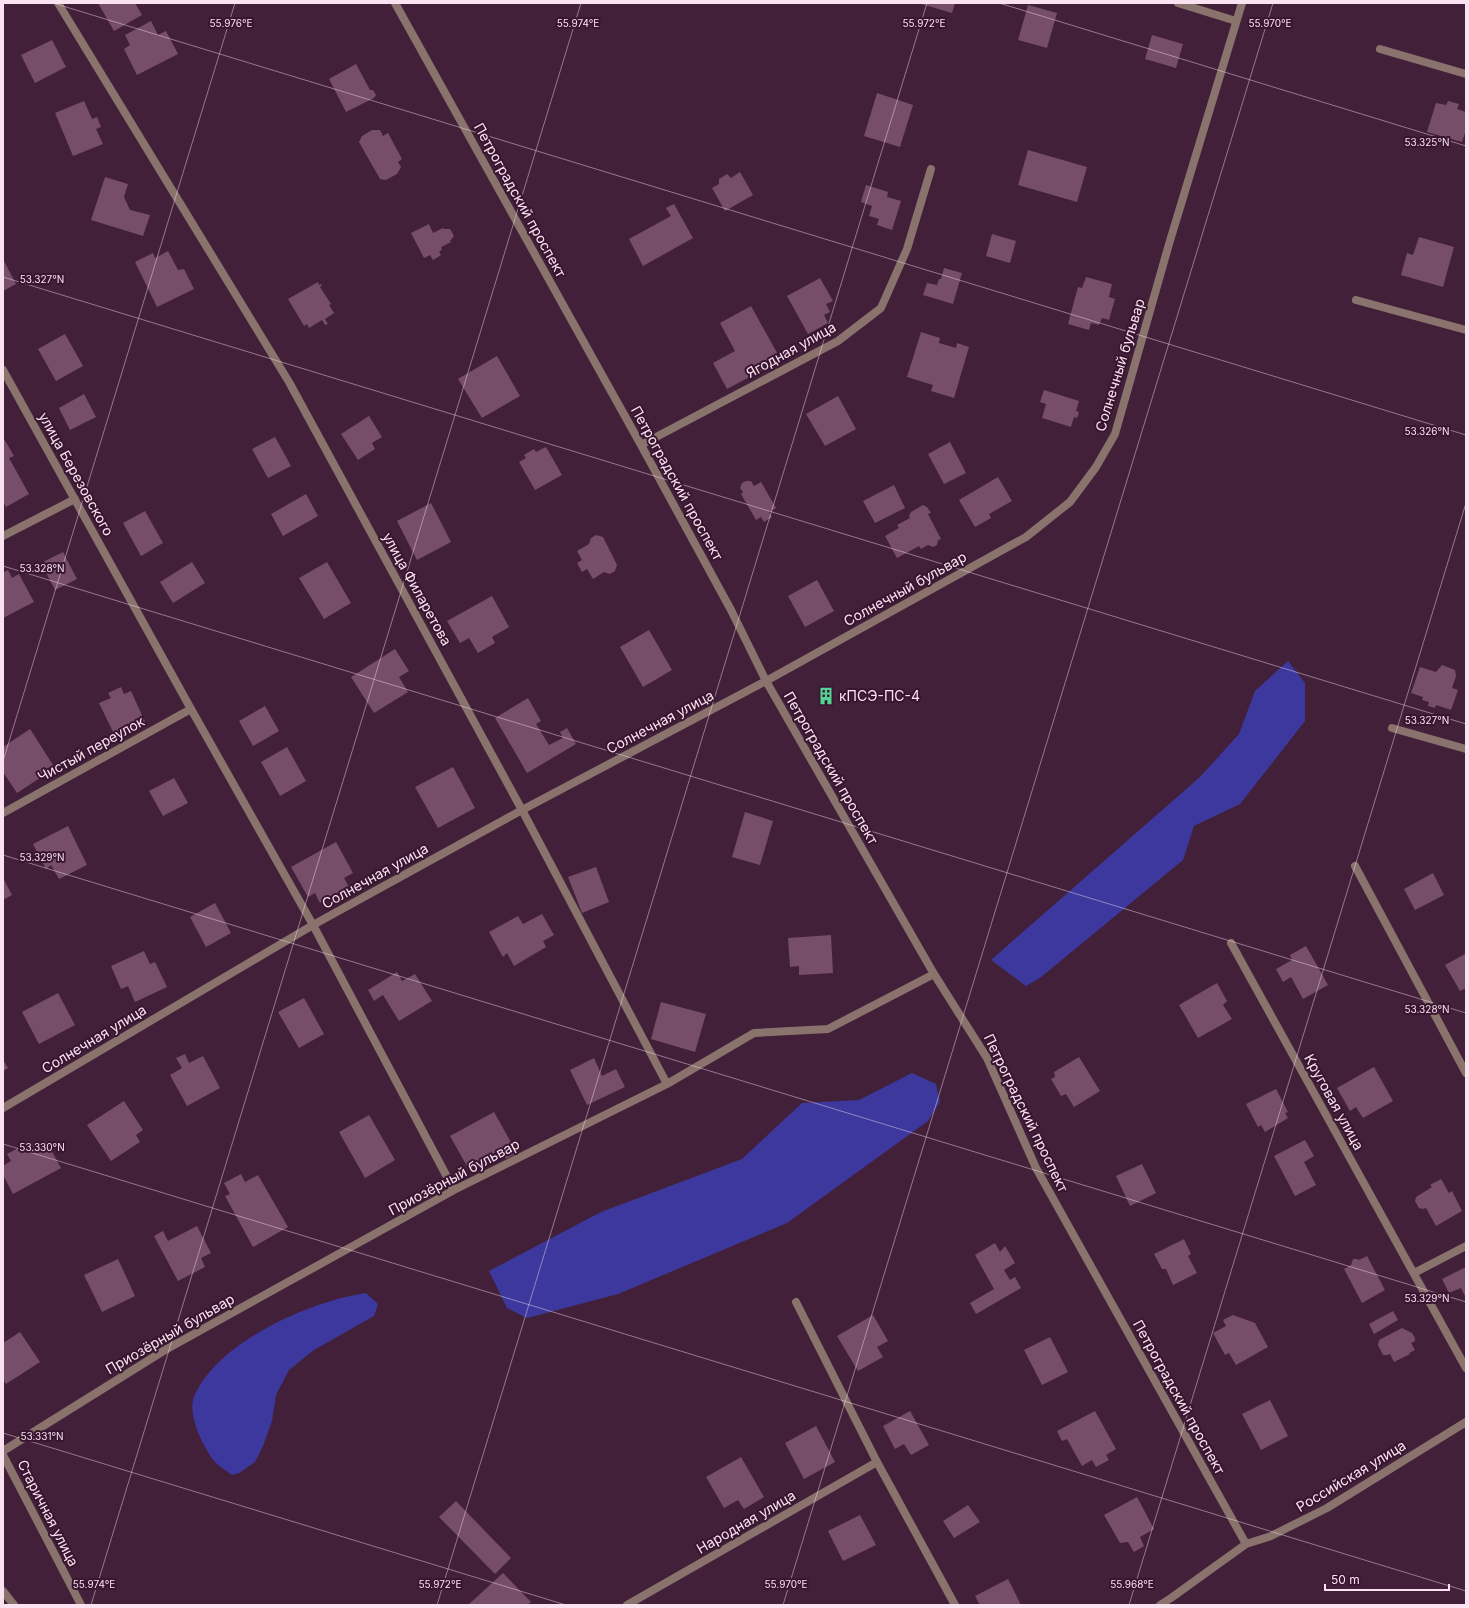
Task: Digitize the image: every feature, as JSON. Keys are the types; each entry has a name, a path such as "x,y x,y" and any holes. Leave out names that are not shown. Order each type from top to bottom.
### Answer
{"street":[{"name":"улица Филаретова","path":"58,3 289,382 522,810 666,1084"},
{"name":"Петроградский проспект","path":"395,3 641,445 731,610 766,681 934,974 987,1058 1036,1168 1246,1544"},
{"path":"1178,3 1236,21"},
{"name":"Солнечный бульвар","path":"766,681 1026,537 1070,502 1096,467 1115,434 1172,236 1242,3"},
{"path":"1380,49 1466,74"},
{"name":"Ягодная улица","path":"641,445 838,341 881,308 907,249 931,168"},
{"path":"1356,300 1466,330"},
{"name":"улица Березовского","path":"3,370 313,925 454,1190"},
{"path":"3,536 75,499"},
{"name":"Солнечная улица","path":"3,1108 313,925 522,810 766,681"},
{"name":"Чистый переулок","path":"3,813 191,709"},
{"path":"1392,728 1466,749"},
{"path":"1355,866 1466,1073"},
{"name":"Круговая улица","path":"1231,943 1466,1368"},
{"name":"Приозёрный бульвар","path":"3,1451 165,1350 454,1190 666,1084 754,1033 828,1029 934,974"},
{"path":"1414,1273 1466,1246"},
{"path":"796,1302 877,1462 955,1605"},
{"name":"Российская улица","path":"1160,1605 1172,1598 1246,1544 1271,1536 1327,1508 1466,1422"},
{"name":"Старичная улица","path":"3,1455 81,1605"},
{"name":"Народная улица","path":"627,1605 877,1462"},
{"path":"3,1591 14,1605"}],"shaded area":[{"path":"1288,661 1305,683 1305,721 1240,804 1194,826 1183,860 1040,978 1026,986 991,960 1200,777 1239,734 1255,691"},
{"path":"912,1073 936,1084 940,1102 928,1121 787,1223 618,1294 527,1318 507,1308 489,1271 601,1212 742,1159 802,1103 859,1100"},
{"path":"366,1293 378,1304 374,1316 314,1350 289,1370 276,1395 272,1421 263,1446 255,1462 239,1473 232,1475 217,1464 202,1440 193,1413 192,1405 194,1397 206,1377 223,1359 244,1342 268,1327 319,1305"}],"building":[{"path":"98,3 135,3 142,15 114,31"},
{"path":"918,3 955,3 952,13"},
{"path":"1028,5 1057,13 1047,48 1018,40"},
{"path":"151,21 158,35 166,31 178,54 137,75 124,49 130,45 125,35"},
{"path":"1152,35 1183,44 1176,68 1145,59"},
{"path":"52,40 66,67 35,83 21,55"},
{"path":"356,64 370,90 373,90 376,95 374,98 346,112 329,79"},
{"path":"877,93 913,105 900,147 864,136"},
{"path":"84,101 92,119 97,117 101,127 96,129 103,144 73,156 55,113"},
{"path":"1448,101 1459,104 1457,109 1466,112 1466,133 1462,142 1427,132 1436,103 1446,105"},
{"path":"372,130 380,130 383,136 388,133 402,159 398,162 401,167 397,174 386,180 380,179 359,142 362,136"},
{"path":"1028,150 1087,167 1077,202 1018,185"},
{"path":"740,172 753,195 725,211 712,188 719,184 719,179 727,174 731,178"},
{"path":"105,177 128,184 124,197 130,210 150,215 143,236 91,220"},
{"path":"866,185 888,192 887,197 901,201 892,230 877,225 879,219 869,216 872,206 861,202"},
{"path":"674,204 693,238 643,266 629,239 671,216 666,208"},
{"path":"429,224 433,233 443,228 450,229 454,236 450,241 451,242 441,247 442,250 439,251 441,255 433,260 430,255 424,258 411,233"},
{"path":"992,234 1016,241 1010,263 986,256"},
{"path":"1419,237 1454,247 1443,287 1401,275 1407,253 1413,255"},
{"path":"168,251 178,270 184,269 194,289 157,307 135,262 153,253 155,258"},
{"path":"3,259 16,284 3,291"},
{"path":"944,268 962,273 953,304 923,295 927,283 937,285 939,279 941,279"},
{"path":"1086,277 1112,284 1109,297 1115,299 1109,320 1102,318 1099,325 1091,323 1089,330 1068,324 1078,287 1082,288"},
{"path":"820,278 833,301 826,304 830,312 824,315 828,323 808,334 787,296"},
{"path":"318,282 319,285 322,285 320,287 331,304 329,305 334,313 325,319 328,324 325,325 322,320 309,328 307,324 304,326 288,299"},
{"path":"751,306 781,360 727,389 713,363 735,351 720,323"},
{"path":"921,332 940,338 939,343 956,348 957,343 969,347 954,398 931,391 933,385 907,377"},
{"path":"65,334 83,366 56,381 38,349"},
{"path":"497,356 520,396 482,418 458,379"},
{"path":"1044,390 1079,401 1076,411 1079,412 1077,418 1074,417 1071,427 1042,418 1046,404 1040,402"},
{"path":"84,394 96,417 70,430 59,408"},
{"path":"838,396 856,429 825,446 806,414"},
{"path":"369,416 382,437 372,443 375,449 358,460 341,434"},
{"path":"3,437 14,456 9,458 29,494 6,507 3,502"},
{"path":"275,437 291,466 268,478 252,449"},
{"path":"950,442 966,473 944,484 928,454"},
{"path":"546,447 562,475 535,490 519,462 526,458 524,455 534,449 536,452"},
{"path":"998,477 1012,501 989,514 991,518 975,527 959,500"},
{"path":"751,481 754,486 761,482 776,508 769,512 772,517 764,522 761,517 756,520 741,494 743,492 740,488 742,483"},
{"path":"894,485 905,508 875,523 863,501"},
{"path":"306,494 318,516 283,536 271,514"},
{"path":"431,503 451,542 417,560 397,521"},
{"path":"923,505 927,507 931,513 928,514 941,539 938,540 937,545 933,547 928,545 921,549 919,546 897,558 885,536 899,528 897,525 910,518 909,516 911,512"},
{"path":"145,511 163,543 141,556 123,523"},
{"path":"596,535 603,537 617,565 615,571 610,574 604,572 593,579 587,569 582,572 577,563 582,560 577,551 589,544 591,538"},
{"path":"63,552 77,579 55,590 41,563"},
{"path":"192,562 205,583 173,603 160,582"},
{"path":"327,562 351,603 324,619 299,578"},
{"path":"8,570 12,578 19,574 34,602 3,618 3,573"},
{"path":"817,580 834,611 805,627 788,596"},
{"path":"492,596 509,627 492,637 495,643 478,653 469,638 460,643 447,621"},
{"path":"649,630 672,670 643,687 620,647"},
{"path":"395,649 409,671 399,677 408,692 374,713 351,677"},
{"path":"1442,665 1455,670 1456,676 1452,688 1458,690 1451,710 1436,705 1435,708 1428,706 1429,702 1422,700 1423,697 1411,693 1420,667 1436,672"},
{"path":"121,687 124,694 131,691 146,724 116,738 99,703 111,698 108,693"},
{"name":"кПСЭ-ПС-4","path":"827,692 832,700 825,702 822,695"},
{"path":"528,698 541,721 536,724 549,745 563,738 560,732 567,728 576,744 527,773 495,718"},
{"path":"265,706 279,731 253,746 239,721"},
{"path":"30,729 55,768 17,793 3,772 3,747"},
{"path":"287,747 306,781 280,796 261,762"},
{"path":"453,767 475,808 438,828 415,787"},
{"path":"174,778 188,803 163,816 149,791"},
{"path":"745,812 773,821 760,865 732,857"},
{"path":"68,826 87,865 59,879 51,865 46,869 33,844"},
{"path":"336,842 353,873 344,878 349,887 320,903 315,893 308,897 291,867"},
{"path":"596,867 609,902 582,913 568,877"},
{"path":"1433,873 1444,895 1415,910 1404,889"},
{"path":"3,878 12,895 3,900"},
{"path":"215,903 231,933 206,947 190,917"},
{"path":"542,914 554,935 543,941 546,947 514,966 507,953 503,957 489,932 518,916 523,924"},
{"path":"831,935 833,973 799,975 799,966 790,967 788,938"},
{"path":"1306,946 1328,985 1303,999 1291,977 1283,982 1276,969 1292,960 1290,955"},
{"path":"144,951 150,964 155,962 167,987 135,1002 128,986 121,989 111,966"},
{"path":"1465,954 1466,988 1460,991 1445,965"},
{"path":"397,972 402,981 415,974 432,1001 399,1021 383,995 374,1001 368,990"},
{"path":"1217,983 1227,1001 1223,1005 1232,1019 1198,1038 1179,1005"},
{"path":"58,993 75,1025 39,1044 22,1012"},
{"path":"304,998 324,1034 299,1048 278,1012"},
{"path":"661,1002 706,1014 695,1052 651,1039"},
{"path":"185,1054 189,1063 203,1056 220,1088 187,1106 170,1075 182,1068 176,1058"},
{"path":"1079,1057 1100,1091 1074,1107 1066,1094 1061,1096 1051,1079 1055,1077 1054,1072"},
{"path":"594,1058 602,1076 616,1069 625,1087 587,1105 570,1070"},
{"path":"3,1060 8,1068 3,1071"},
{"path":"1374,1067 1393,1101 1363,1118 1356,1107 1350,1111 1337,1088"},
{"path":"1276,1089 1288,1112 1285,1113 1288,1118 1265,1132 1261,1125 1258,1127 1246,1104"},
{"path":"124,1101 143,1130 136,1135 140,1142 111,1161 87,1125"},
{"path":"494,1112 517,1153 506,1159 501,1149 468,1168 450,1136"},
{"path":"369,1115 395,1160 365,1178 339,1132"},
{"path":"1305,1140 1314,1156 1304,1162 1316,1185 1295,1196 1274,1156"},
{"path":"31,1141 35,1148 46,1141 61,1168 13,1194 3,1175 3,1166 11,1161 7,1154"},
{"path":"1142,1164 1156,1193 1130,1206 1116,1176"},
{"path":"241,1174 245,1182 258,1175 288,1227 253,1247 225,1196 230,1194 224,1183"},
{"path":"1441,1179 1449,1193 1452,1191 1462,1211 1436,1226 1426,1208 1419,1208 1415,1201 1416,1197 1432,1187 1430,1185"},
{"path":"197,1226 211,1253 201,1258 205,1267 178,1281 154,1236 163,1231 168,1241"},
{"path":"1184,1239 1191,1254 1188,1256 1197,1273 1173,1285 1166,1269 1162,1269 1154,1254"},
{"path":"995,1243 1000,1252 1005,1246 1015,1263 1004,1270 1010,1280 1015,1277 1021,1288 976,1314 970,1303 994,1289 975,1255"},
{"path":"1367,1256 1385,1290 1362,1303 1344,1269 1351,1265 1353,1259 1359,1260"},
{"path":"118,1259 135,1296 102,1312 84,1275"},
{"path":"1466,1267 1466,1298 1461,1288 1449,1293 1442,1279"},
{"path":"1393,1311 1398,1320 1374,1334 1369,1324"},
{"path":"873,1315 888,1341 877,1347 883,1357 858,1371 837,1336"},
{"path":"1233,1315 1255,1323 1268,1347 1236,1365 1229,1353 1225,1355 1213,1333 1226,1326 1223,1320"},
{"path":"1402,1328 1412,1333 1415,1338 1415,1341 1411,1343 1415,1350 1394,1362 1390,1354 1383,1355 1378,1345 1379,1340"},
{"path":"20,1332 40,1362 6,1384 3,1380 3,1343"},
{"path":"1050,1337 1068,1372 1042,1385 1024,1350"},
{"path":"1270,1400 1288,1436 1261,1450 1242,1414"},
{"path":"910,1411 929,1445 911,1455 904,1444 895,1449 883,1426"},
{"path":"1095,1411 1116,1449 1106,1455 1109,1460 1096,1467 1092,1460 1082,1466 1067,1439 1062,1441 1057,1431"},
{"path":"816,1426 835,1462 804,1479 785,1443"},
{"path":"741,1457 764,1497 744,1509 738,1500 724,1508 706,1477"},
{"path":"1137,1497 1154,1529 1140,1537 1144,1546 1134,1552 1128,1542 1120,1543 1104,1515"},
{"path":"456,1501 511,1558 495,1574 439,1517"},
{"path":"968,1505 980,1522 954,1538 943,1521"},
{"path":"860,1515 876,1545 843,1561 828,1531"},
{"path":"503,1573 531,1602 527,1605 468,1605"},
{"path":"1008,1579 1021,1605 980,1605 975,1596"}],"place":[{"name":"кПСЭ-ПС-4","path":"826,696"}]}
